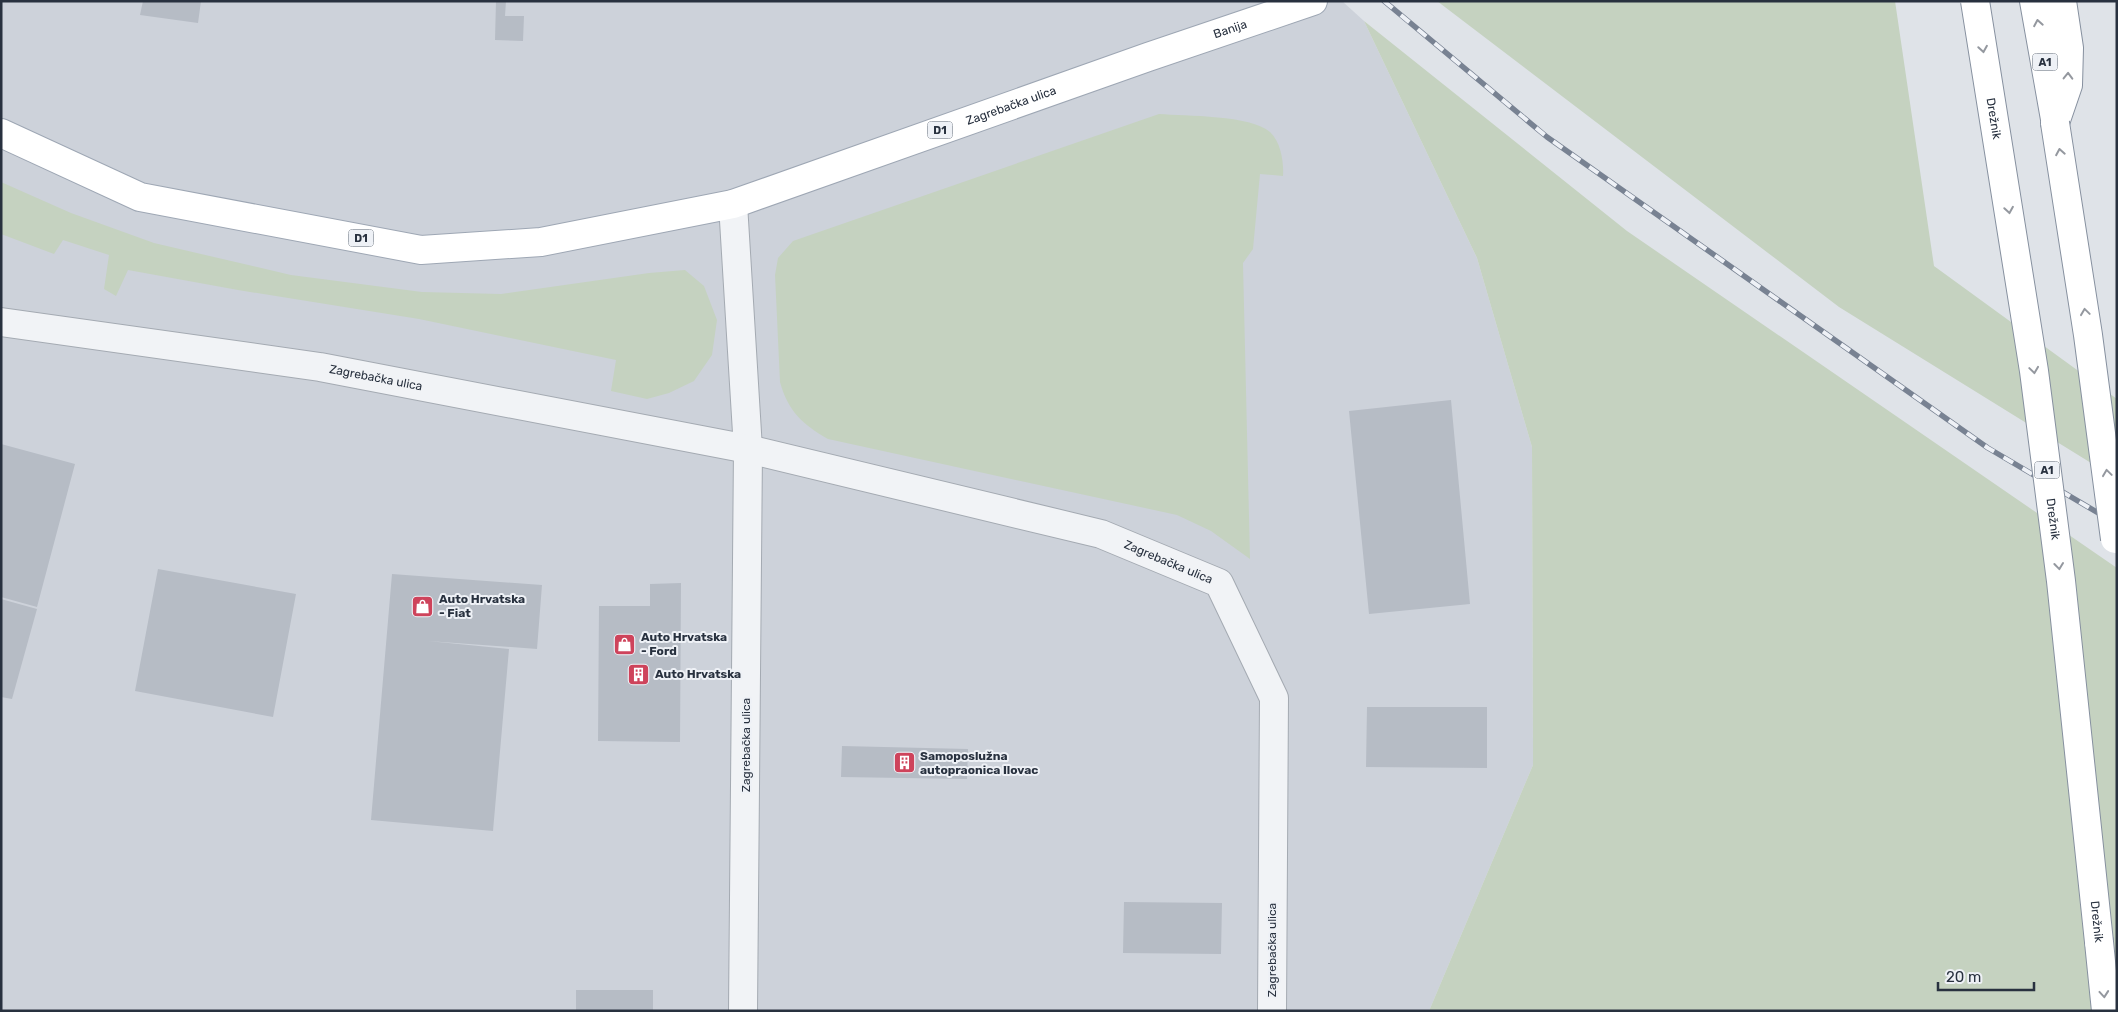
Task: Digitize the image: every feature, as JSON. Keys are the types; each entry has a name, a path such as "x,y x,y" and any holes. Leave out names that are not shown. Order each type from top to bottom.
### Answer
{"main road":[{"name":"Banija","path":"1148,57 1312,1"},
{"name":"Drežnik","path":"1974,1 2034,371 2061,581 2106,1011"},
{"name":"A1","path":"2034,1 2086,316 2117,550"},
{"path":"2055,123 2068,85 2069,48 2062,1"},
{"name":"Zagrebačka ulica","path":"1,132 140,197 421,250 541,242 733,204 1148,57"}],"street":[{"name":"Zagrebačka ulica","path":"733,204 748,449 744,1011"},
{"name":"Zagrebačka ulica","path":"1,322 320,367 748,449 1101,534 1219,583 1274,698 1272,1011"}],"shaded area":[{"path":"1,1 1342,1 1364,21 1477,258 1532,447 1533,765 1429,1011 1,1011"}],"green space":[{"path":"1437,1 1895,1 1934,266 2117,399 2117,479 1839,307"},
{"path":"1364,21 1627,231 2117,568 2117,1011 1429,1011 1533,765 1532,447 1477,258"},
{"path":"1159,114 1234,119 1261,126 1274,136 1281,153 1283,176 1260,174 1253,249 1243,263 1250,559 1211,531 1177,515 828,439 797,416 787,401 780,382 775,275 778,258 793,241"},
{"path":"1,182 71,213 154,243 291,275 422,292 501,294 649,273 685,270 704,286 717,320 712,355 694,381 669,393 647,399 611,391 616,360 419,319 128,270 116,296 104,289 109,255 63,240 54,254 1,234"}],"building":[{"path":"143,1 201,1 198,23 140,15"},
{"path":"496,1 506,1 505,16 524,16 523,41 495,40"},
{"path":"1451,400 1470,604 1369,614 1349,411"},
{"path":"1,444 75,464 37,607 1,597"},
{"path":"158,569 296,594 273,717 135,691"},
{"path":"392,574 542,585 537,649 428,641 509,649 493,831 371,820"},
{"name":"Auto Hrvatska","path":"681,583 680,742 598,741 599,606 650,606 650,584"},
{"path":"1,599 37,609 12,699 1,697"},
{"path":"1367,707 1487,707 1487,768 1366,767"},
{"name":"Samoposlužna autopraonica Ilovac","path":"842,746 968,749 967,779 841,777"},
{"path":"1124,902 1222,903 1221,954 1123,953"},
{"path":"576,990 653,990 653,1011 576,1011"}],"railway":[{"path":"1384,1 1547,137 1988,448 2117,524"}],"place":[{"name":"Auto Hrvatska - Fiat","path":"423,606"},
{"name":"Auto Hrvatska - Ford","path":"625,644"},
{"name":"Auto Hrvatska","path":"639,674"},
{"name":"Samoposlužna autopraonica Ilovac","path":"904,763"}]}
